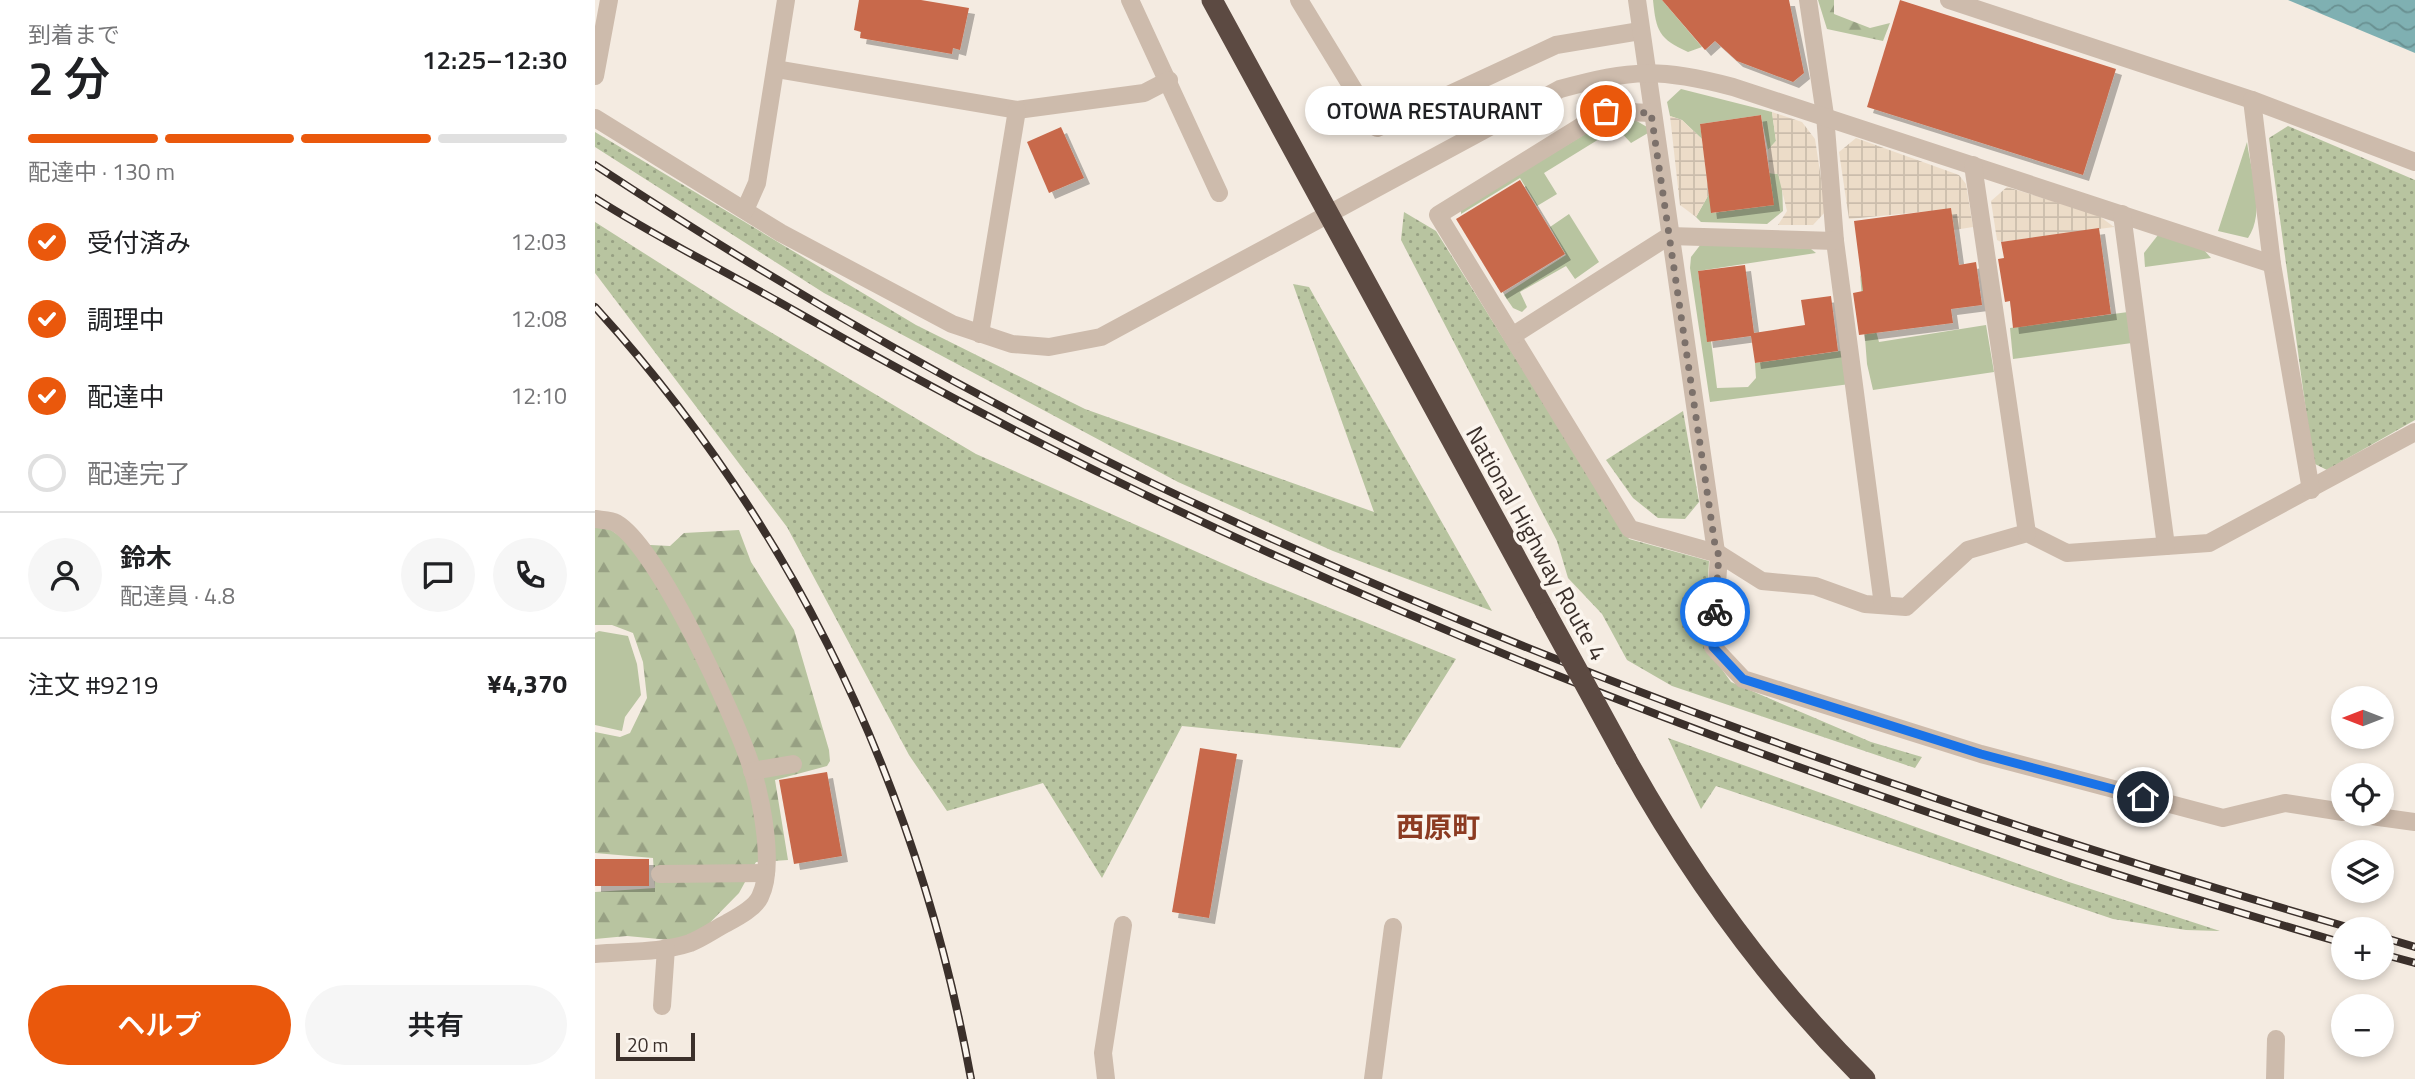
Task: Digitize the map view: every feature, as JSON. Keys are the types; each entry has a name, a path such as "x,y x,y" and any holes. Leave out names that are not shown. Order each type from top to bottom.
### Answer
{"highway":[{"name":"National Highway Route 4","path":"1212,0 1654,809 1724,914 1828,1042 1865,1079"}],"street":[{"path":"595,76 609,0"},
{"path":"744,210 757,183 786,0"},
{"path":"1130,0 1219,193"},
{"path":"1299,0 1377,128 1556,45 1640,31"},
{"path":"1637,0 1669,236 1716,552 1719,554 1713,647 1743,679 1981,754 2223,818 2285,803 2331,810"},
{"path":"1808,0 1825,115 1835,242 1883,605"},
{"path":"1949,0 2252,100 2415,162"},
{"path":"776,69 1017,110 1144,93 1168,80"},
{"path":"595,118 744,210 930,313 1012,344 1049,347 1101,337 1327,212 1560,89 1616,74 1646,71 1691,76 1825,115 2272,264"},
{"path":"2252,100 2272,264 2311,490"},
{"path":"981,334 1017,110"},
{"path":"1651,113 1606,111 1438,215 1630,529 1719,554 1762,581 1815,586 1865,604 1906,607 1968,550 2027,533 2067,553 2209,543 2415,432"},
{"path":"1973,164 2027,533"},
{"path":"2122,214 2166,546"},
{"path":"1512,336 1669,236 1835,242"},
{"path":"595,519 616,523 641,549 671,592 710,669 752,771 765,831 766,873 760,900 740,916 691,942 666,948 595,954"},
{"path":"752,771 793,764"},
{"path":"2394,819 2415,822"},
{"path":"660,874 766,873"},
{"path":"1106,1079 1103,1053 1123,925"},
{"path":"1373,1079 1393,927"},
{"path":"662,1006 666,948"},
{"path":"2275,1079 2276,1038"}],"green space":[{"path":"1653,0 1662,0 1702,47 1688,52 1665,38 1658,27"},
{"path":"1818,0 1834,0 1834,14 1870,28 1890,23 1883,41 1827,29"},
{"path":"1681,89 1772,112 1776,141 1768,150 1761,115 1700,124 1702,139 1682,120 1670,116 1667,102"},
{"path":"1630,117 1647,127 1648,133 1631,143 1617,128 1544,173 1557,194 1537,206 1520,178 1461,214 1461,209 1605,122"},
{"path":"2288,126 2415,180 2415,420 2327,470 2313,463 2269,138"},
{"path":"595,132 916,325 1085,409 1374,512 1293,284 1309,287 1492,611 1333,551 1178,482 824,293 595,147"},
{"path":"2247,142 2257,204 2253,228 2248,238 2218,231"},
{"path":"1769,173 1778,174 1782,184 1783,211 1767,224 1701,222 1696,217 1709,194 1712,213 1773,205"},
{"path":"1404,212 1436,231 1629,539 1709,561 1704,644 1731,682 1871,742 1922,757 1915,768 1672,686 1627,660 1602,614 1568,578 1557,541 1401,240"},
{"path":"1569,214 1599,262 1575,279 1566,266 1520,292 1527,307 1522,312 1513,308 1504,295 1566,255 1550,227"},
{"path":"595,222 735,311 976,454 1258,579 1456,659 1400,748 1182,726 1102,878 1043,783 947,811 909,755 787,527 595,273"},
{"path":"2158,235 2204,250 2211,258 2145,267 2144,253"},
{"path":"1701,244 1811,249 1816,253 1698,271 1707,341 1711,341 1717,388 1748,387 1756,378 1755,363 1840,351 1843,351 1850,384 1710,402 1690,268 1691,257"},
{"path":"1860,273 1879,342 1986,325 1994,372 1873,390 1867,364"},
{"path":"2128,312 2132,343 2013,359 2010,328"},
{"path":"1683,411 1699,502 1685,519 1658,518 1633,498 1606,460"},
{"path":"595,526 611,530 631,544 670,546 684,533 739,530 751,562 794,630 829,750 830,761 827,766 775,780 788,860 756,862 739,893 691,942 627,936 595,939 595,892 655,888 653,858 595,853 595,732 620,737 630,733 647,698 643,662 633,633 612,625 595,625"},
{"path":"599,631 628,636 637,664 641,695 625,717 622,731 595,725 595,633"},
{"path":"1668,738 2069,882 2220,931 2186,930 2113,919 1716,786 1701,809"}],"shaded area":[{"path":"1772,112 1802,122 1815,139 1826,211 1813,225 1778,225 1787,211 1778,174 1769,173 1768,150 1776,141"},
{"path":"1670,116 1682,120 1702,139 1709,194 1696,217 1680,205"},
{"path":"1856,138 1959,175 1966,184 1973,227 1954,230 1951,209 1849,219 1839,152"},
{"path":"2007,187 2098,215 2114,227 2001,242 1997,240 1991,201"}],"water":[{"path":"2288,0 2415,0 2415,53"}],"building":[{"path":"859,0 921,0 969,8 960,50 953,48 952,54 860,38 861,32 854,30"},
{"path":"1662,0 1789,0 1804,73 1793,82 1737,61 1715,41 1705,50"},
{"path":"1900,0 2116,69 2083,175 1867,107"},
{"path":"1761,115 1774,205 1711,213 1700,124"},
{"path":"1061,127 1084,178 1049,193 1027,142"},
{"path":"1520,180 1565,254 1501,293 1456,219"},
{"path":"1951,208 1959,265 1976,262 1982,305 1951,309 1953,323 1859,335 1853,293 1863,291 1854,221"},
{"path":"2099,228 2111,314 2013,328 2010,301 2005,302 1998,259 2004,258 2001,242"},
{"path":"1745,265 1754,333 1805,325 1801,300 1831,296 1838,351 1755,363 1751,336 1707,342 1698,271"},
{"path":"1200,748 1237,754 1209,918 1172,912"},
{"path":"827,772 842,856 794,864 779,780"},
{"path":"595,859 649,859 649,886 595,886"}],"railway":[{"path":"595,165 801,294 942,375 1158,486 1303,553 1449,616 1747,732 2049,836 2331,922"},
{"path":"595,198 669,242 979,412 1167,505 1357,592 1550,673 1746,748 1943,818 2331,939"},
{"path":"595,307 666,391 731,479 788,571 838,666 881,764 918,866 948,971 971,1079"},
{"path":"2394,941 2415,947"},
{"path":"2394,957 2415,963"}],"way so far":[{"path":"1606,111 1651,113 1716,552 1719,554 1715,612"}],"place":[{"name":"OTOWA RESTAURANT","path":"1606,111"}],"district":[{"name":"西原町","path":"1438,826"}],"route":[{"path":"1715,612 1713,647 1743,679 1981,754 2143,797"}]}
